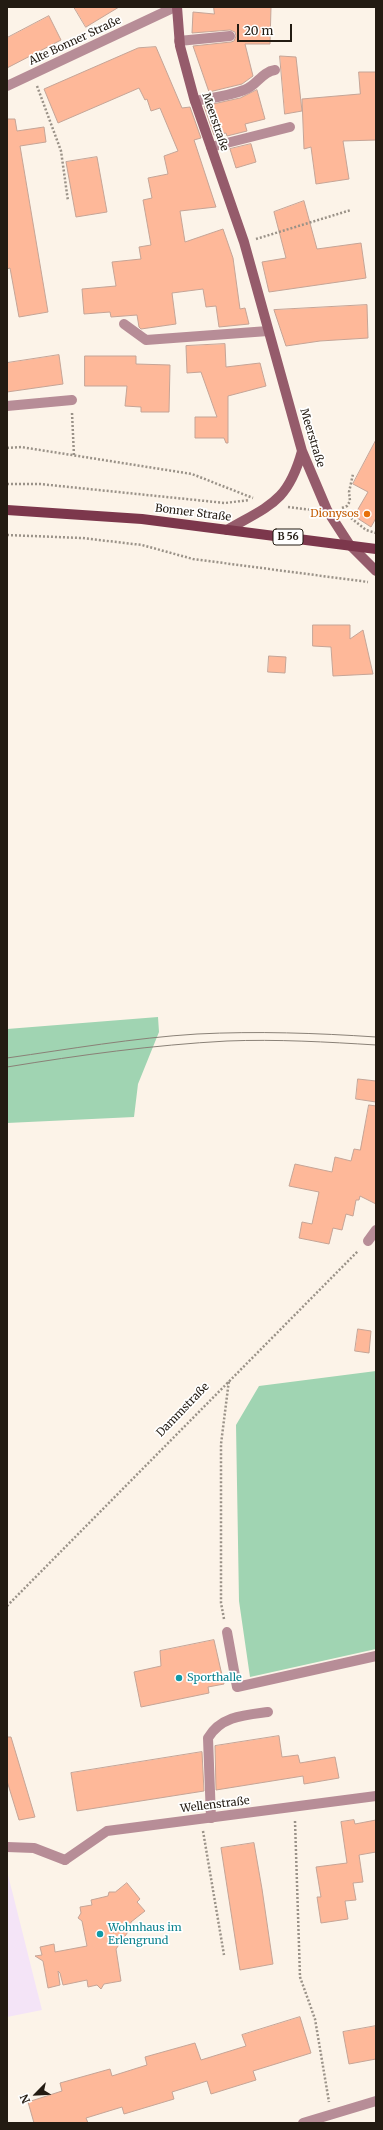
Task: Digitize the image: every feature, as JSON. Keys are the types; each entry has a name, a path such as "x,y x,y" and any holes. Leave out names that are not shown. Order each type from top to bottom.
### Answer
{"main road":[{"name":"Bonner Straße","path":"7,510 142,519 349,544 376,549"}],"street":[{"name":"Meerstraße","path":"176,7 179,41 195,101 244,242 302,451 327,510 349,544 376,571"},
{"name":"Alte Bonner Straße","path":"7,86 176,7"},
{"path":"179,41 230,36"},
{"path":"195,101 245,90 253,86 267,71 275,70"},
{"path":"211,147 290,127"},
{"path":"124,324 146,340 268,331"},
{"path":"7,406 72,400"},
{"path":"227,530 274,502 287,490 296,474 302,451"},
{"path":"368,1241 376,1230"},
{"path":"227,1632 237,1687 376,1656"},
{"path":"206,1818 208,1738 221,1722 239,1716 268,1712"},
{"name":"Wellenstraße","path":"7,1847 34,1848 65,1860 107,1831 294,1808 376,1796"},
{"path":"303,2123 376,2101"}],"path":[{"path":"33,74 61,151 68,201"},
{"path":"244,242 351,210"},
{"path":"72,400 74,456"},
{"path":"7,448 21,447 192,474 256,499 225,503 40,484 7,484"},
{"path":"342,508 347,506 350,501 349,492 352,474"},
{"path":"7,535 82,538 142,545 193,558 340,578 365,583"},
{"name":"Dammstraße","path":"7,1606 368,1241"},
{"path":"227,1632 221,1603 221,1444 229,1380"},
{"path":"294,1808 300,1977 315,2019 328,2095 333,2114"},
{"path":"206,1818 224,1955"}],"shaded area":[{"path":"7,1871 42,2010 7,2017"}],"green space":[{"path":"158,1017 159,1032 138,1084 134,1117 7,1123 7,1029"},
{"path":"376,1371 376,1649 250,1677 239,1601 236,1425 259,1386"}],"building":[{"path":"74,7 119,7 86,27"},
{"path":"214,7 271,7 270,44 245,44 253,76 242,84 209,92 193,46 231,42 234,41 236,36 235,32 230,30 192,33 193,12 214,14"},
{"path":"49,16 61,40 7,68 7,38"},
{"path":"156,47 182,108 190,107 201,138 194,140 216,207 180,211 185,242 223,229 233,258 240,309 245,308 249,324 219,327 216,306 206,307 203,289 172,293 176,324 141,329 139,327 137,315 111,317 110,312 84,314 82,289 116,286 112,262 141,259 139,247 151,245 143,200 152,198 148,178 168,174 164,156 178,151 160,108 151,111 147,99 145,100 139,88 58,123 44,89 138,48"},
{"path":"280,56 296,57 302,111 285,114"},
{"path":"359,72 376,72 376,140 343,141 349,179 316,184 311,147 304,149 302,99 360,94"},
{"path":"257,90 265,119 245,124 247,131 227,136 226,133 214,135 204,106 240,98"},
{"path":"7,119 15,119 17,131 44,127 46,142 20,146 48,312 19,317 10,268 7,269"},
{"path":"251,144 256,162 236,168 230,149"},
{"path":"97,157 107,212 76,217 66,162"},
{"path":"304,201 317,249 361,243 366,278 269,292 262,262 286,258 274,212"},
{"path":"367,305 368,338 320,341 286,346 274,310"},
{"path":"225,344 226,367 260,363 266,386 228,396 228,443 226,443 224,438 195,438 195,417 217,417 201,372 187,373 186,346"},
{"path":"59,355 63,384 7,392 7,363"},
{"path":"85,356 136,356 136,364 170,365 169,412 141,412 141,407 125,406 127,386 85,386"},
{"path":"376,440 376,518 371,527 354,516 368,492 353,484"},
{"path":"313,625 350,625 350,639 363,630 373,674 333,676 331,647 313,646"},
{"path":"269,656 286,657 285,673 268,672"},
{"path":"358,1079 376,1081 376,1102 356,1099"},
{"path":"369,1105 376,1106 376,1204 360,1196 359,1200 356,1200 353,1216 346,1214 342,1230 333,1228 329,1244 299,1238 302,1222 312,1224 319,1192 289,1186 295,1164 332,1172 335,1157 351,1161 354,1149 360,1150"},
{"path":"358,1329 371,1331 369,1353 355,1351"},
{"name":"Sporthalle","path":"214,1640 224,1684 208,1687 209,1693 141,1707 134,1672 161,1666 160,1651"},
{"path":"279,1736 282,1757 298,1755 300,1763 335,1757 339,1778 304,1784 303,1776 216,1790 215,1746"},
{"path":"7,1737 11,1737 35,1817 19,1820 7,1781"},
{"path":"202,1752 204,1791 77,1811 71,1773"},
{"path":"354,1820 355,1824 376,1820 376,1852 359,1855 363,1882 353,1883 356,1900 345,1901 348,1919 321,1923 317,1897 321,1897 316,1867 347,1863 341,1822"},
{"path":"254,1843 273,1964 240,1970 221,1848"},
{"name":"Wohnhaus im Erlengrund","path":"127,1883 140,1899 137,1902 145,1911 131,1922 130,1929 116,1949 121,1981 104,1984 101,1989 97,1985 88,1987 87,1980 63,1985 60,1973 58,1971 60,1985 48,1988 43,1961 35,1956 42,1955 40,1947 54,1944 55,1952 87,1946 82,1921 78,1918 81,1913 80,1907 92,1905 91,1900 108,1896 109,1892 115,1892"},
{"path":"300,2017 311,2053 253,2071 256,2080 211,2094 207,2081 172,2092 174,2099 124,2114 122,2107 86,2118 88,2123 34,2123 28,2102 62,2091 60,2083 110,2069 112,2076 147,2065 145,2057 195,2043 201,2060 246,2046 242,2035"},
{"path":"376,2026 376,2059 349,2064 343,2032"}],"tram line":[{"path":"7,1058 125,1041 197,1034 286,1033 376,1037"},
{"path":"7,1067 117,1051 227,1041 246,1040 321,1042 376,1045"}],"place":[{"name":"Dionysos","path":"367,514"},
{"name":"Sporthalle","path":"179,1678"},
{"name":"Wohnhaus im Erlengrund","path":"100,1934"}]}
